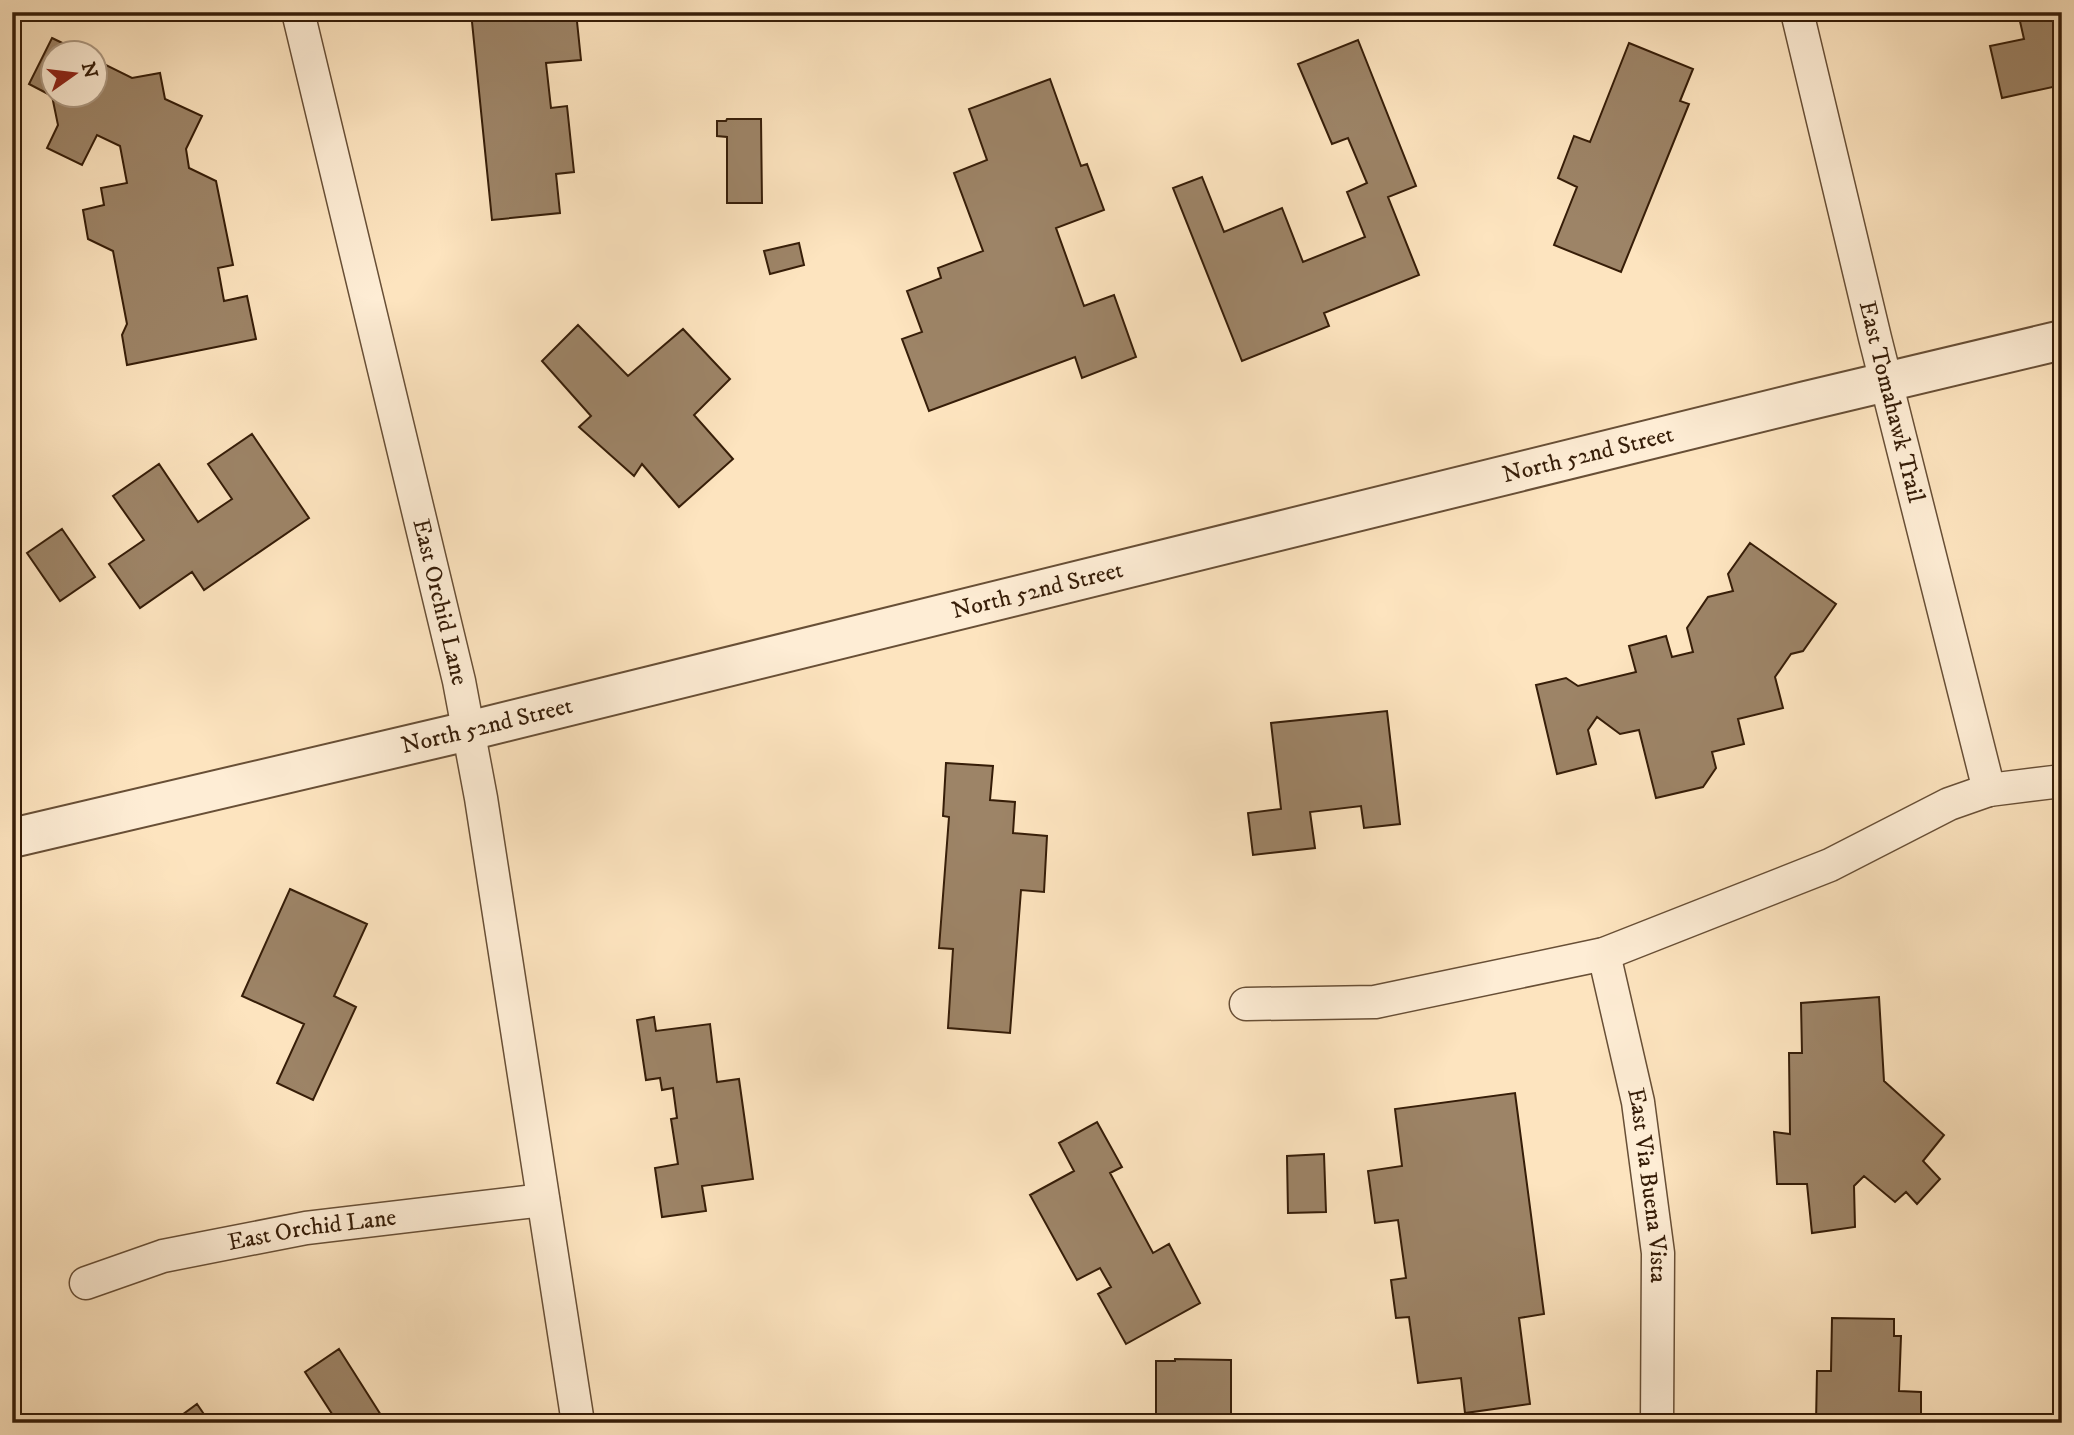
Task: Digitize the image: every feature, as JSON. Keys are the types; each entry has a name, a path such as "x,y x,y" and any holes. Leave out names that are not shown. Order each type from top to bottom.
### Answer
{"street":[{"name":"East Orchid Lane","path":"298,12 454,654 481,798 578,1423"},
{"name":"East Tomahawk Trail","path":"1797,12 1886,383 1989,790"},
{"name":"North 52nd Street","path":"12,838 468,731 2062,340"},
{"path":"1246,1004 1375,1002 1604,954 1830,864 1949,804 1989,790 2062,781"},
{"name":"East Via Buena Vista","path":"1604,954 1638,1102 1658,1253 1657,1423"},
{"name":"East Orchid Lane","path":"86,1283 163,1256 306,1228 542,1200"}],"building":[{"path":"471,12 576,12 581,60 546,63 551,108 567,106 574,172 556,174 560,213 492,220"},
{"path":"2042,12 2062,12 2062,85 2002,98 1990,46 2024,39 2019,17"},
{"path":"1358,40 1416,186 1388,197 1419,275 1324,313 1329,326 1242,361 1173,188 1202,177 1224,232 1282,208 1303,262 1365,237 1347,192 1367,183 1348,138 1332,144 1298,64"},
{"path":"1629,43 1693,69 1680,101 1689,104 1621,272 1554,245 1577,187 1558,178 1574,136 1590,142"},
{"path":"38,66 38,89 29,84"},
{"path":"108,66 132,78 160,73 165,99 202,116 186,149 189,168 216,181 233,265 218,268 224,301 247,296 256,339 127,365 122,335 127,324 113,251 88,239 83,210 104,205 101,188 127,183 120,146 97,135 82,165 47,148 58,125 54,108 108,108"},
{"path":"1050,79 1081,166 1087,164 1104,210 1056,228 1084,306 1114,295 1136,357 1082,378 1075,357 929,411 902,339 922,332 907,291 941,278 938,268 983,251 954,173 987,160 969,109"},
{"path":"761,119 762,203 727,203 727,137 717,136 717,121"},
{"path":"799,243 804,265 770,274 764,251"},
{"path":"578,325 628,376 683,329 730,379 694,415 733,459 679,507 642,464 634,476 579,427 591,416 542,361"},
{"path":"252,434 309,518 204,590 192,572 140,608 109,564 144,540 113,496 159,464 198,522 232,499 208,464"},
{"path":"62,529 95,577 60,601 27,553"},
{"path":"1750,543 1836,604 1803,651 1791,654 1775,677 1783,708 1738,719 1744,744 1712,752 1716,768 1703,787 1656,798 1639,730 1620,734 1597,717 1588,730 1596,764 1557,774 1536,685 1566,678 1578,686 1636,672 1629,646 1666,636 1672,657 1693,652 1687,628 1708,597 1733,591 1728,574"},
{"path":"1387,711 1400,824 1364,828 1361,806 1310,812 1315,848 1253,855 1248,813 1281,809 1271,723"},
{"path":"946,763 993,766 990,800 1015,802 1013,833 1047,836 1044,892 1021,890 1010,1033 948,1028 953,949 939,948 949,817 943,816"},
{"path":"290,889 367,924 334,996 356,1007 313,1100 277,1083 304,1024 242,996"},
{"path":"1879,997 1884,1081 1944,1135 1923,1161 1940,1179 1917,1204 1906,1192 1895,1202 1864,1176 1854,1186 1855,1227 1812,1233 1807,1184 1777,1184 1774,1132 1790,1134 1789,1053 1802,1053 1801,1003"},
{"path":"654,1017 656,1031 710,1024 717,1082 739,1079 753,1179 702,1186 706,1211 662,1217 655,1168 678,1164 671,1119 677,1118 673,1088 662,1090 660,1078 646,1080 637,1020"},
{"path":"1515,1093 1544,1314 1519,1318 1530,1404 1465,1413 1461,1378 1418,1383 1409,1317 1396,1318 1391,1280 1406,1278 1398,1220 1375,1223 1368,1171 1402,1166 1395,1109"},
{"path":"1097,1122 1122,1167 1110,1173 1153,1253 1169,1244 1200,1303 1126,1344 1098,1294 1111,1287 1100,1268 1077,1280 1030,1195 1074,1171 1059,1143"},
{"path":"1324,1154 1326,1212 1288,1213 1287,1156"},
{"path":"1832,1318 1894,1319 1894,1336 1901,1336 1899,1391 1921,1392 1921,1423 1816,1423 1817,1371 1831,1371"},
{"path":"339,1349 386,1423 326,1423 334,1417 305,1372"},
{"path":"1231,1360 1231,1423 1176,1423 1176,1420 1156,1420 1156,1361"},
{"path":"197,1404 210,1423 171,1423"}]}
